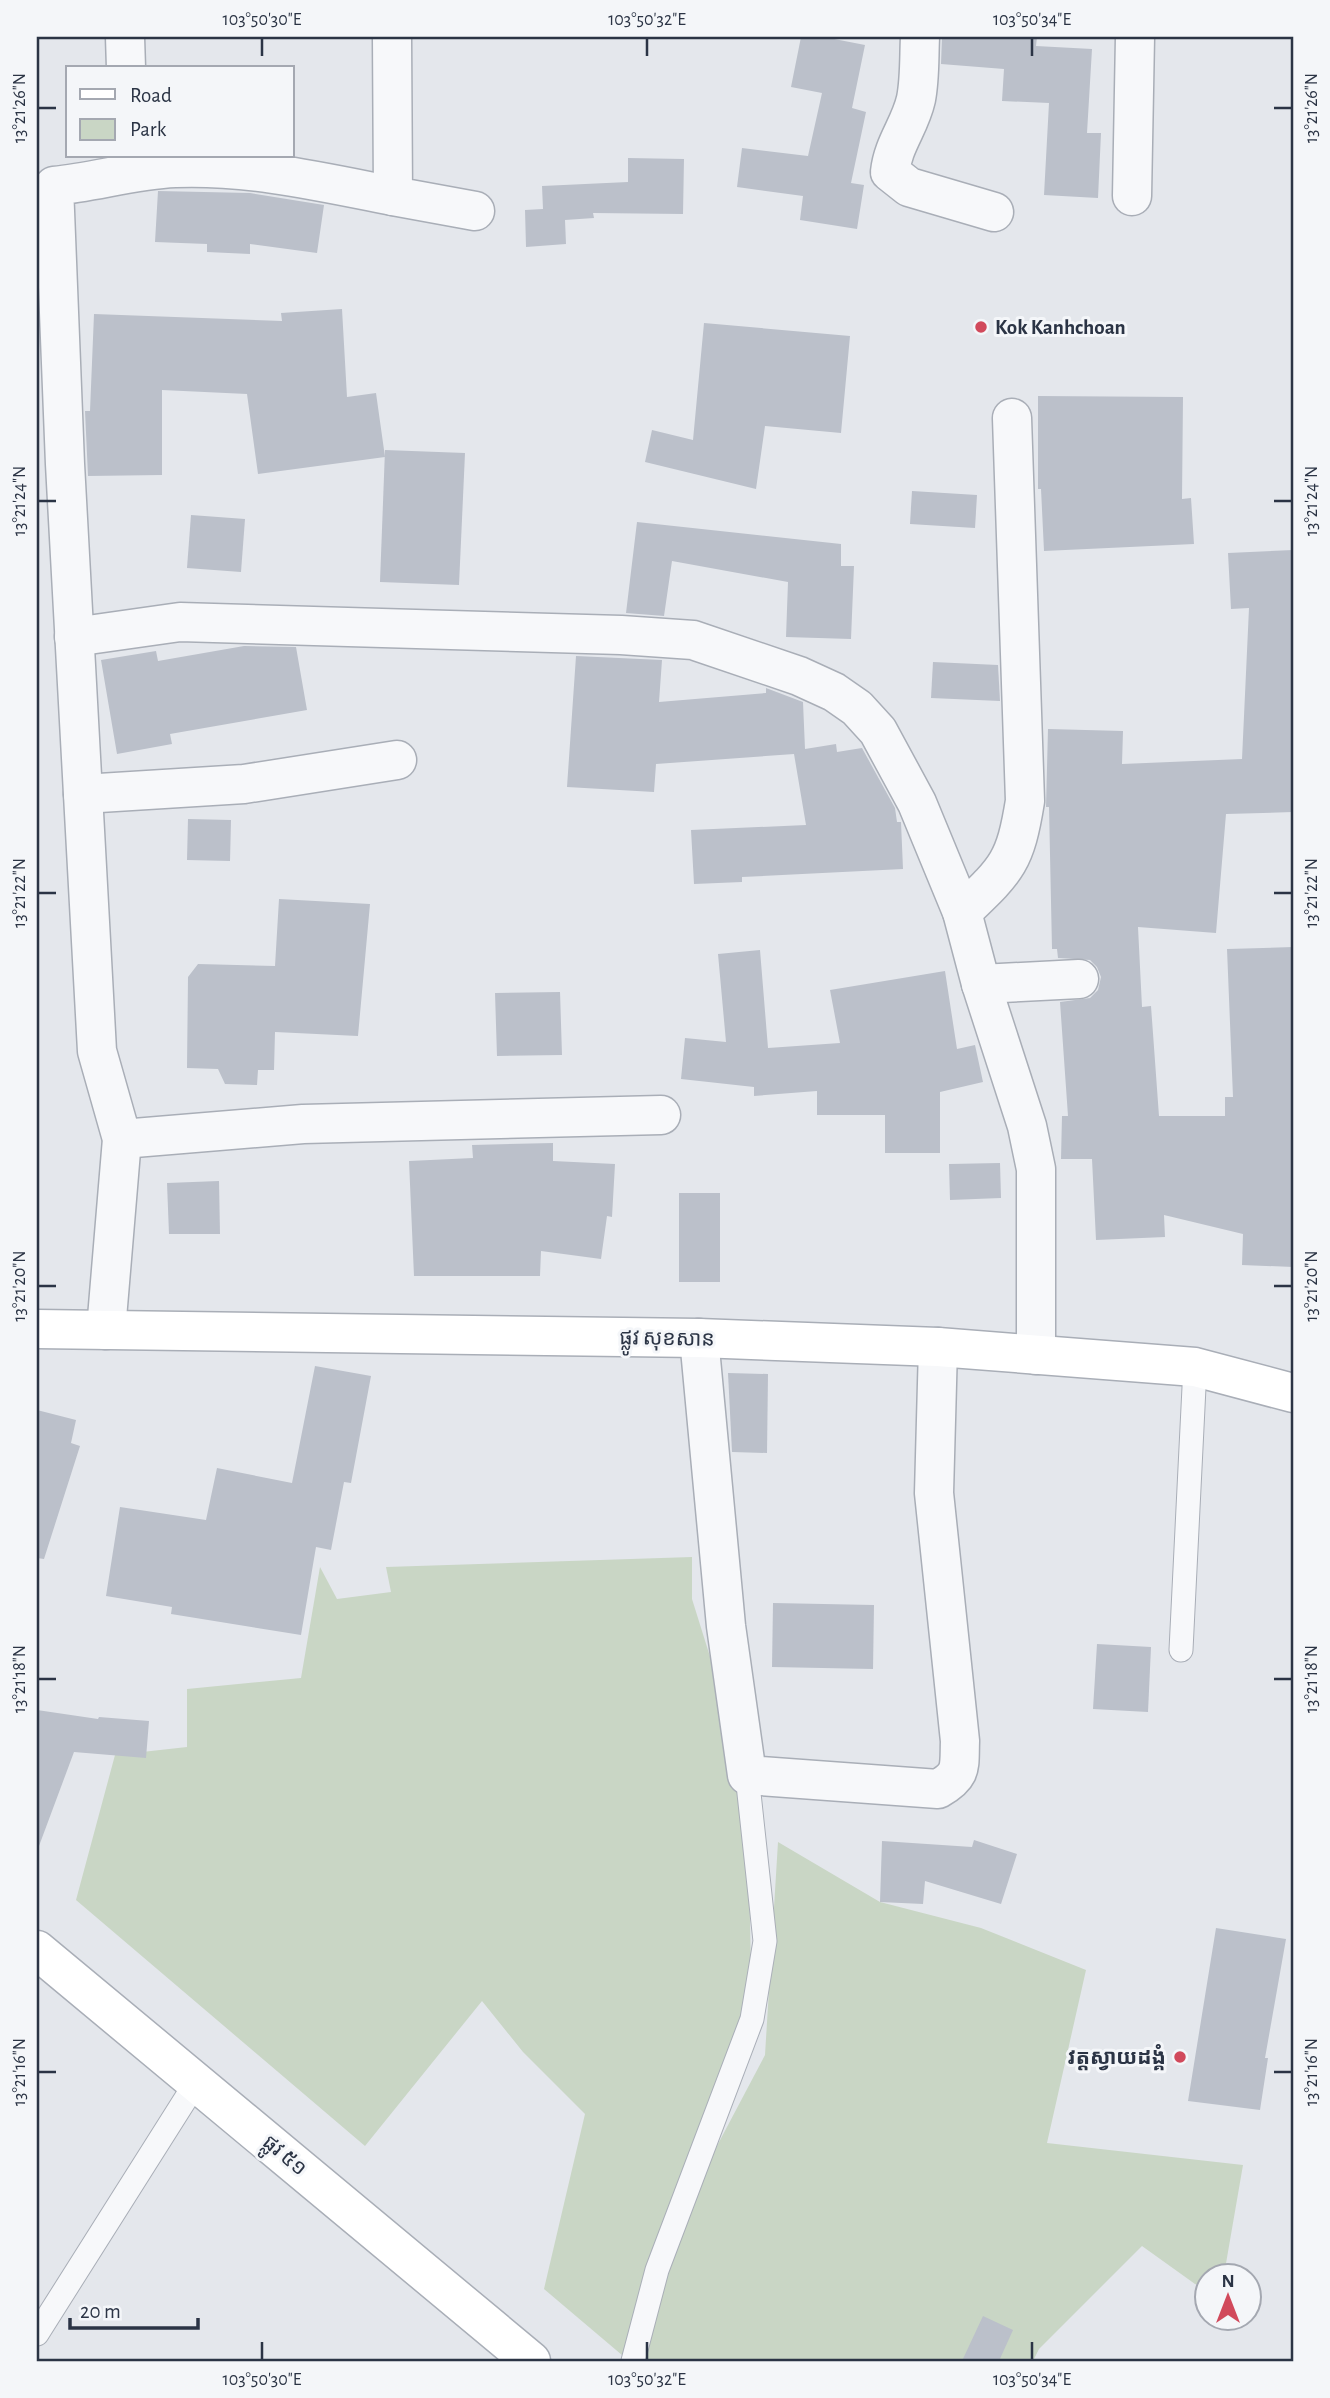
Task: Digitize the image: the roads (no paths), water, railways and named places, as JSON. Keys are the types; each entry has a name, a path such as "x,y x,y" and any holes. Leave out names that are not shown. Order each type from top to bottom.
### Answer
{"street":[{"path":"125,37 126,66"},
{"path":"392,37 393,196"},
{"path":"920,37 916,97 904,131 896,141 890,172 909,187 995,212"},
{"path":"1132,196 1135,37"},
{"path":"106,1330 122,1139 96,1051 74,637 45,187 88,183 129,164 262,174 475,211"},
{"path":"962,912 1003,873 1019,834 1025,801 1012,418"},
{"path":"74,637 180,622 621,635 693,640 740,654 834,692 857,708 878,731 917,803 962,912 981,984 1027,1126 1036,1169 1036,1355"},
{"path":"83,794 244,784 397,760"},
{"path":"981,984 1079,979"},
{"path":"122,1139 303,1124 661,1115"},
{"name":"ផ្លូវ សុខសាន","path":"37,1329 699,1338 938,1348 1195,1367 1293,1393"},
{"path":"699,1338 726,1626 747,1775 938,1789 952,1781 958,1772 960,1741 954,1657 934,1493 938,1348"},
{"name":"ផ្លូវ ៥១","path":"37,1950 531,2361"}],"lane":[{"path":"1181,1650 1195,1367"},
{"path":"633,2361 657,2270 752,2019 765,1941 747,1775"},
{"path":"37,2334 197,2081"}],"place":[{"name":"Kok Kanhchoan","path":"981,327"},
{"name":"វត្តស្វាយដង្គំ","path":"1180,2057"}]}
